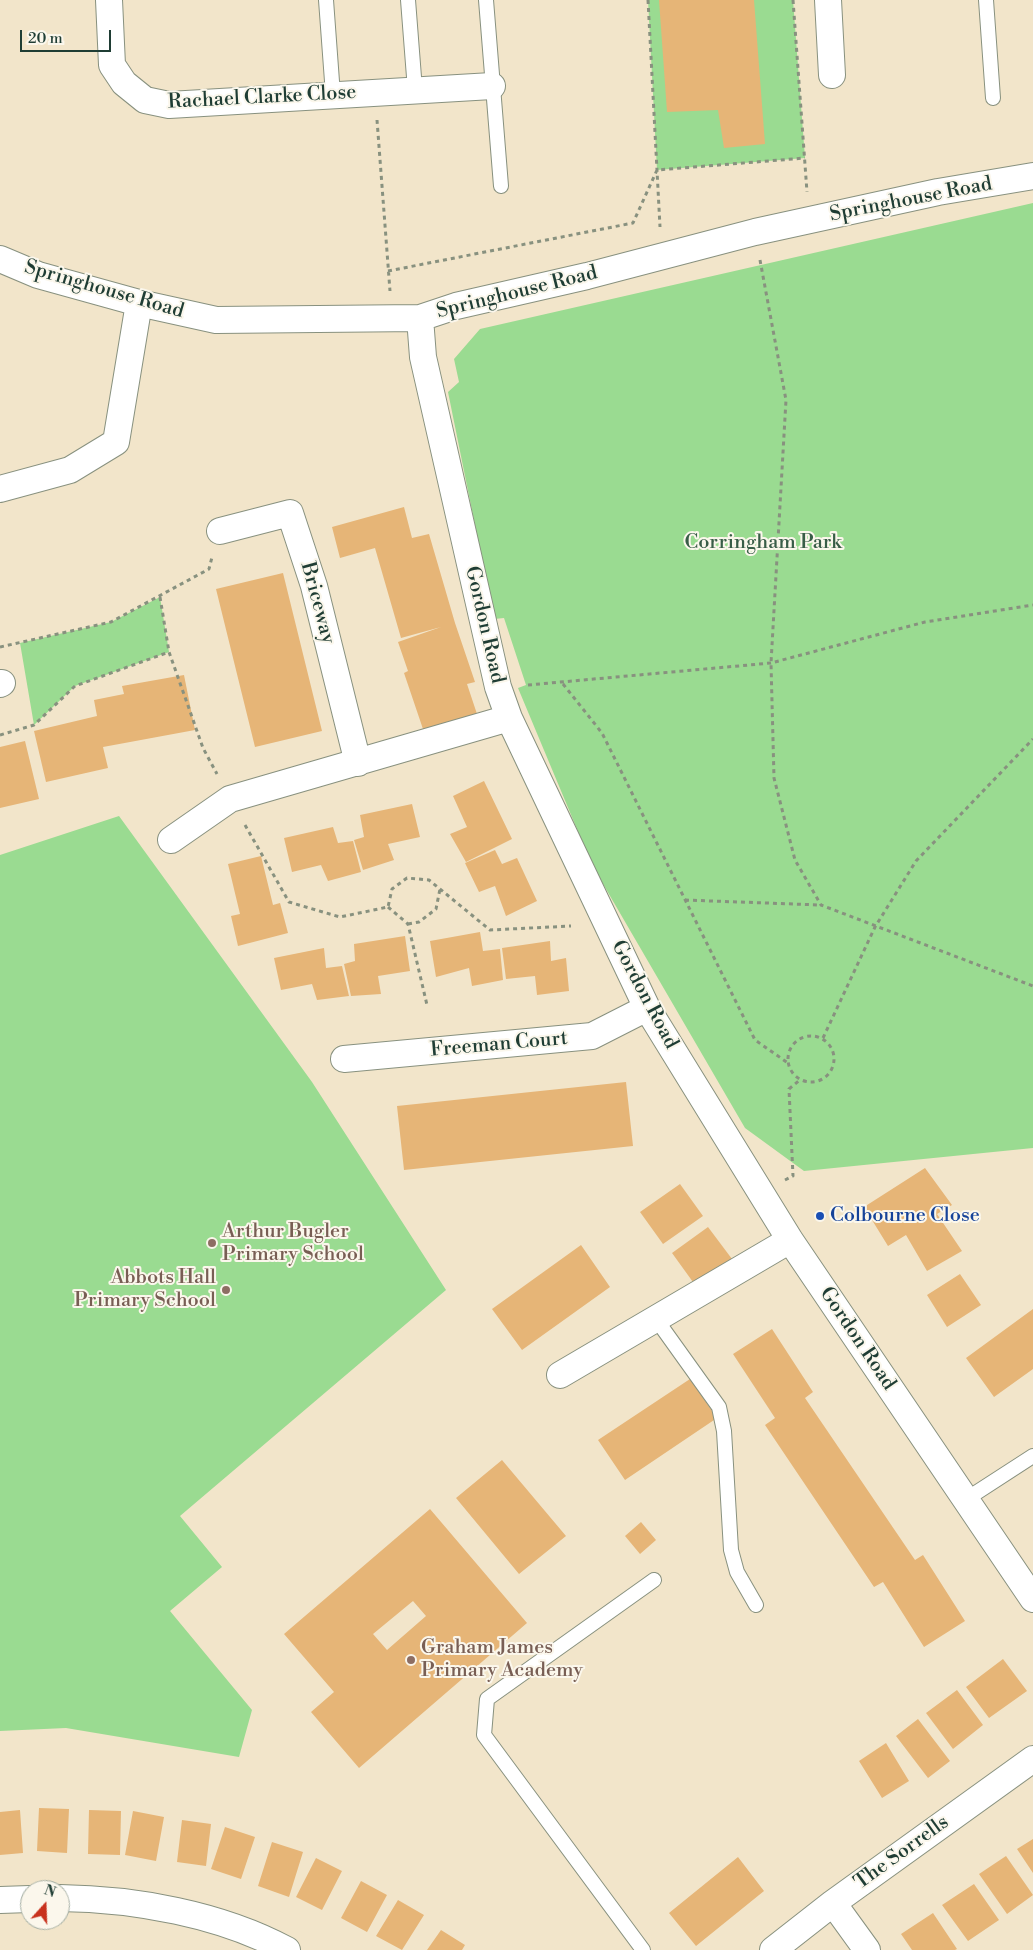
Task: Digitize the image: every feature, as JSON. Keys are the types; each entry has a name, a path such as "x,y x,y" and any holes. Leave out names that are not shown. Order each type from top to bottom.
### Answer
{"street":[{"name":"Rachael Clarke Close","path":"109,0 112,65 124,83 145,100 169,105 492,86"},
{"path":"828,0 832,75"},
{"name":"Springhouse Road","path":"0,259 38,275 139,303 216,320 420,318 456,306 755,232 938,192 1033,176"},
{"path":"0,489 70,470 116,442 139,303"},
{"name":"Gordon Road","path":"420,318 423,357 498,687 510,718 647,1008 790,1240 964,1500 1033,1599"},
{"name":"Briceway","path":"220,531 290,513 314,586 358,764"},
{"path":"171,840 230,799 358,764 510,718"},
{"name":"Freeman Court","path":"344,1059 592,1036 647,1008"},
{"path":"560,1375 790,1240"},
{"name":"The Sorrells","path":"773,1950 833,1902 1033,1759"},
{"path":"70,1898 101,1899 161,1907 224,1924 287,1950"},
{"path":"0,1900 20,1899"},
{"path":"833,1902 867,1950"}],"lane":[{"path":"326,0 332,95"},
{"path":"408,0 415,90"},
{"path":"486,0 501,186"},
{"path":"986,0 993,98"},
{"path":"656,1318 719,1407 724,1431 731,1550 737,1572 756,1605"},
{"path":"964,1500 1033,1456"},
{"path":"643,1950 484,1735 487,1699 654,1580"}],"path":[{"path":"648,0 662,256"},
{"path":"793,0 809,220"},
{"path":"374,92 392,318"},
{"path":"657,170 805,158"},
{"path":"388,271 633,223 657,170"},
{"path":"755,232 786,400 771,663 774,778 795,860 820,905"},
{"path":"0,648 111,622 160,597 209,568 220,531"},
{"path":"160,597 169,652 203,748 289,902 340,916 388,907"},
{"path":"498,687 562,683 771,663 925,622 1033,605"},
{"path":"0,735 34,725 76,686 169,652"},
{"path":"562,683 602,733 755,1040 788,1063"},
{"path":"823,1038 875,927 916,860 1033,739"},
{"path":"388,907 392,889 407,878 429,880 490,930 570,926"},
{"path":"408,924 420,922 436,909 440,889"},
{"path":"685,900 820,905 1033,986"},
{"path":"388,907 408,924 427,1005"},
{"path":"806,1036 823,1038 833,1049 834,1063 827,1076 815,1082 801,1079 792,1073 788,1063 791,1046 806,1036"},
{"path":"760,1192 793,1176 789,1089 801,1079"}],"green space":[{"path":"648,0 793,0 805,158 657,170"},
{"name":"Corringham Park","path":"1033,203 1033,1148 804,1171 745,1128 592,865 518,688 526,685 504,618 494,619 448,392 459,382 454,359 480,329"},
{"path":"160,597 169,652 75,686 34,725 20,643 111,622"},
{"name":"Arthur Bugler Primary School","path":"119,816 312,1082 446,1290 180,1516 222,1567 170,1611 252,1710 239,1757 66,1728 0,1731 0,855"}],"building":[{"path":"659,0 754,0 765,144 724,148 718,110 667,112"},
{"path":"404,507 412,538 429,534 455,623 475,682 467,684 477,714 424,732 404,673 408,671 398,642 441,627 401,638 375,548 340,558 332,527"},
{"path":"283,573 322,731 255,747 216,589"},
{"path":"184,675 195,730 103,747 108,768 46,782 34,731 97,716 94,700 124,694 122,686"},
{"path":"25,741 39,799 0,808 0,747"},
{"path":"484,781 512,839 466,862 450,834 467,827 453,796"},
{"path":"412,804 420,837 388,844 394,860 363,870 354,840 364,837 360,815"},
{"path":"333,827 338,843 353,841 361,872 328,881 321,865 292,872 284,838"},
{"path":"495,850 502,864 517,858 537,901 506,916 495,886 479,892 465,863"},
{"path":"261,856 273,905 280,903 288,933 238,946 231,916 240,914 228,864"},
{"path":"480,932 483,951 500,949 503,980 472,986 469,968 436,977 430,941"},
{"path":"405,936 410,971 378,976 381,994 351,996 344,964 355,961 354,944"},
{"path":"550,941 551,961 566,958 569,991 537,995 535,976 506,979 502,948"},
{"path":"324,948 326,968 342,966 349,996 317,1000 312,984 281,990 274,958"},
{"path":"626,1082 633,1146 404,1170 397,1106"},
{"path":"925,1168 952,1205 937,1214 962,1251 927,1271 906,1235 888,1246 864,1207"},
{"path":"680,1184 703,1216 663,1244 640,1212"},
{"path":"708,1227 735,1263 698,1289 672,1253"},
{"path":"581,1245 610,1287 522,1350 492,1309"},
{"path":"960,1274 981,1305 947,1327 927,1295"},
{"path":"1033,1309 1033,1369 994,1397 966,1358"},
{"path":"772,1329 813,1392 805,1398 915,1560 923,1555 965,1621 924,1647 883,1582 874,1587 765,1425 775,1418 733,1354"},
{"path":"690,1379 717,1418 625,1480 598,1440"},
{"path":"502,1460 566,1536 519,1574 456,1498"},
{"path":"430,1509 527,1623 359,1768 311,1712 334,1692 284,1634","holes":["413,1601 426,1616 387,1650 373,1634"]},
{"path":"641,1522 656,1540 640,1554 625,1536"},
{"path":"1003,1659 1027,1691 989,1718 966,1687"},
{"path":"957,1690 983,1725 953,1749 926,1713"},
{"path":"918,1719 950,1761 928,1778 896,1736"},
{"path":"886,1743 909,1781 882,1798 859,1761"},
{"path":"39,1808 69,1809 67,1853 37,1851"},
{"path":"20,1810 23,1853 0,1855 0,1812"},
{"path":"89,1810 121,1811 120,1855 88,1854"},
{"path":"133,1811 164,1817 156,1861 125,1855"},
{"path":"182,1820 211,1824 206,1866 177,1862"},
{"path":"225,1827 255,1837 241,1879 211,1869"},
{"path":"1033,1839 1033,1873 1017,1849"},
{"path":"272,1842 303,1852 289,1897 258,1886"},
{"path":"1006,1856 1033,1895 1007,1914 979,1874"},
{"path":"738,1857 764,1891 696,1946 669,1913"},
{"path":"316,1858 342,1871 322,1910 296,1897"},
{"path":"361,1881 387,1895 367,1932 341,1918"},
{"path":"974,1884 999,1920 968,1941 942,1905"},
{"path":"398,1900 424,1915 402,1950 376,1936"},
{"path":"933,1913 957,1949 912,1950 901,1934"},
{"path":"441,1930 465,1945 462,1950 427,1950"}],"place":[{"name":"Colbourne Close","path":"820,1216"},
{"name":"Arthur Bugler Primary School","path":"212,1243"},
{"name":"Abbots Hall Primary School","path":"226,1290"},
{"name":"Graham James Primary Academy","path":"411,1660"}]}
